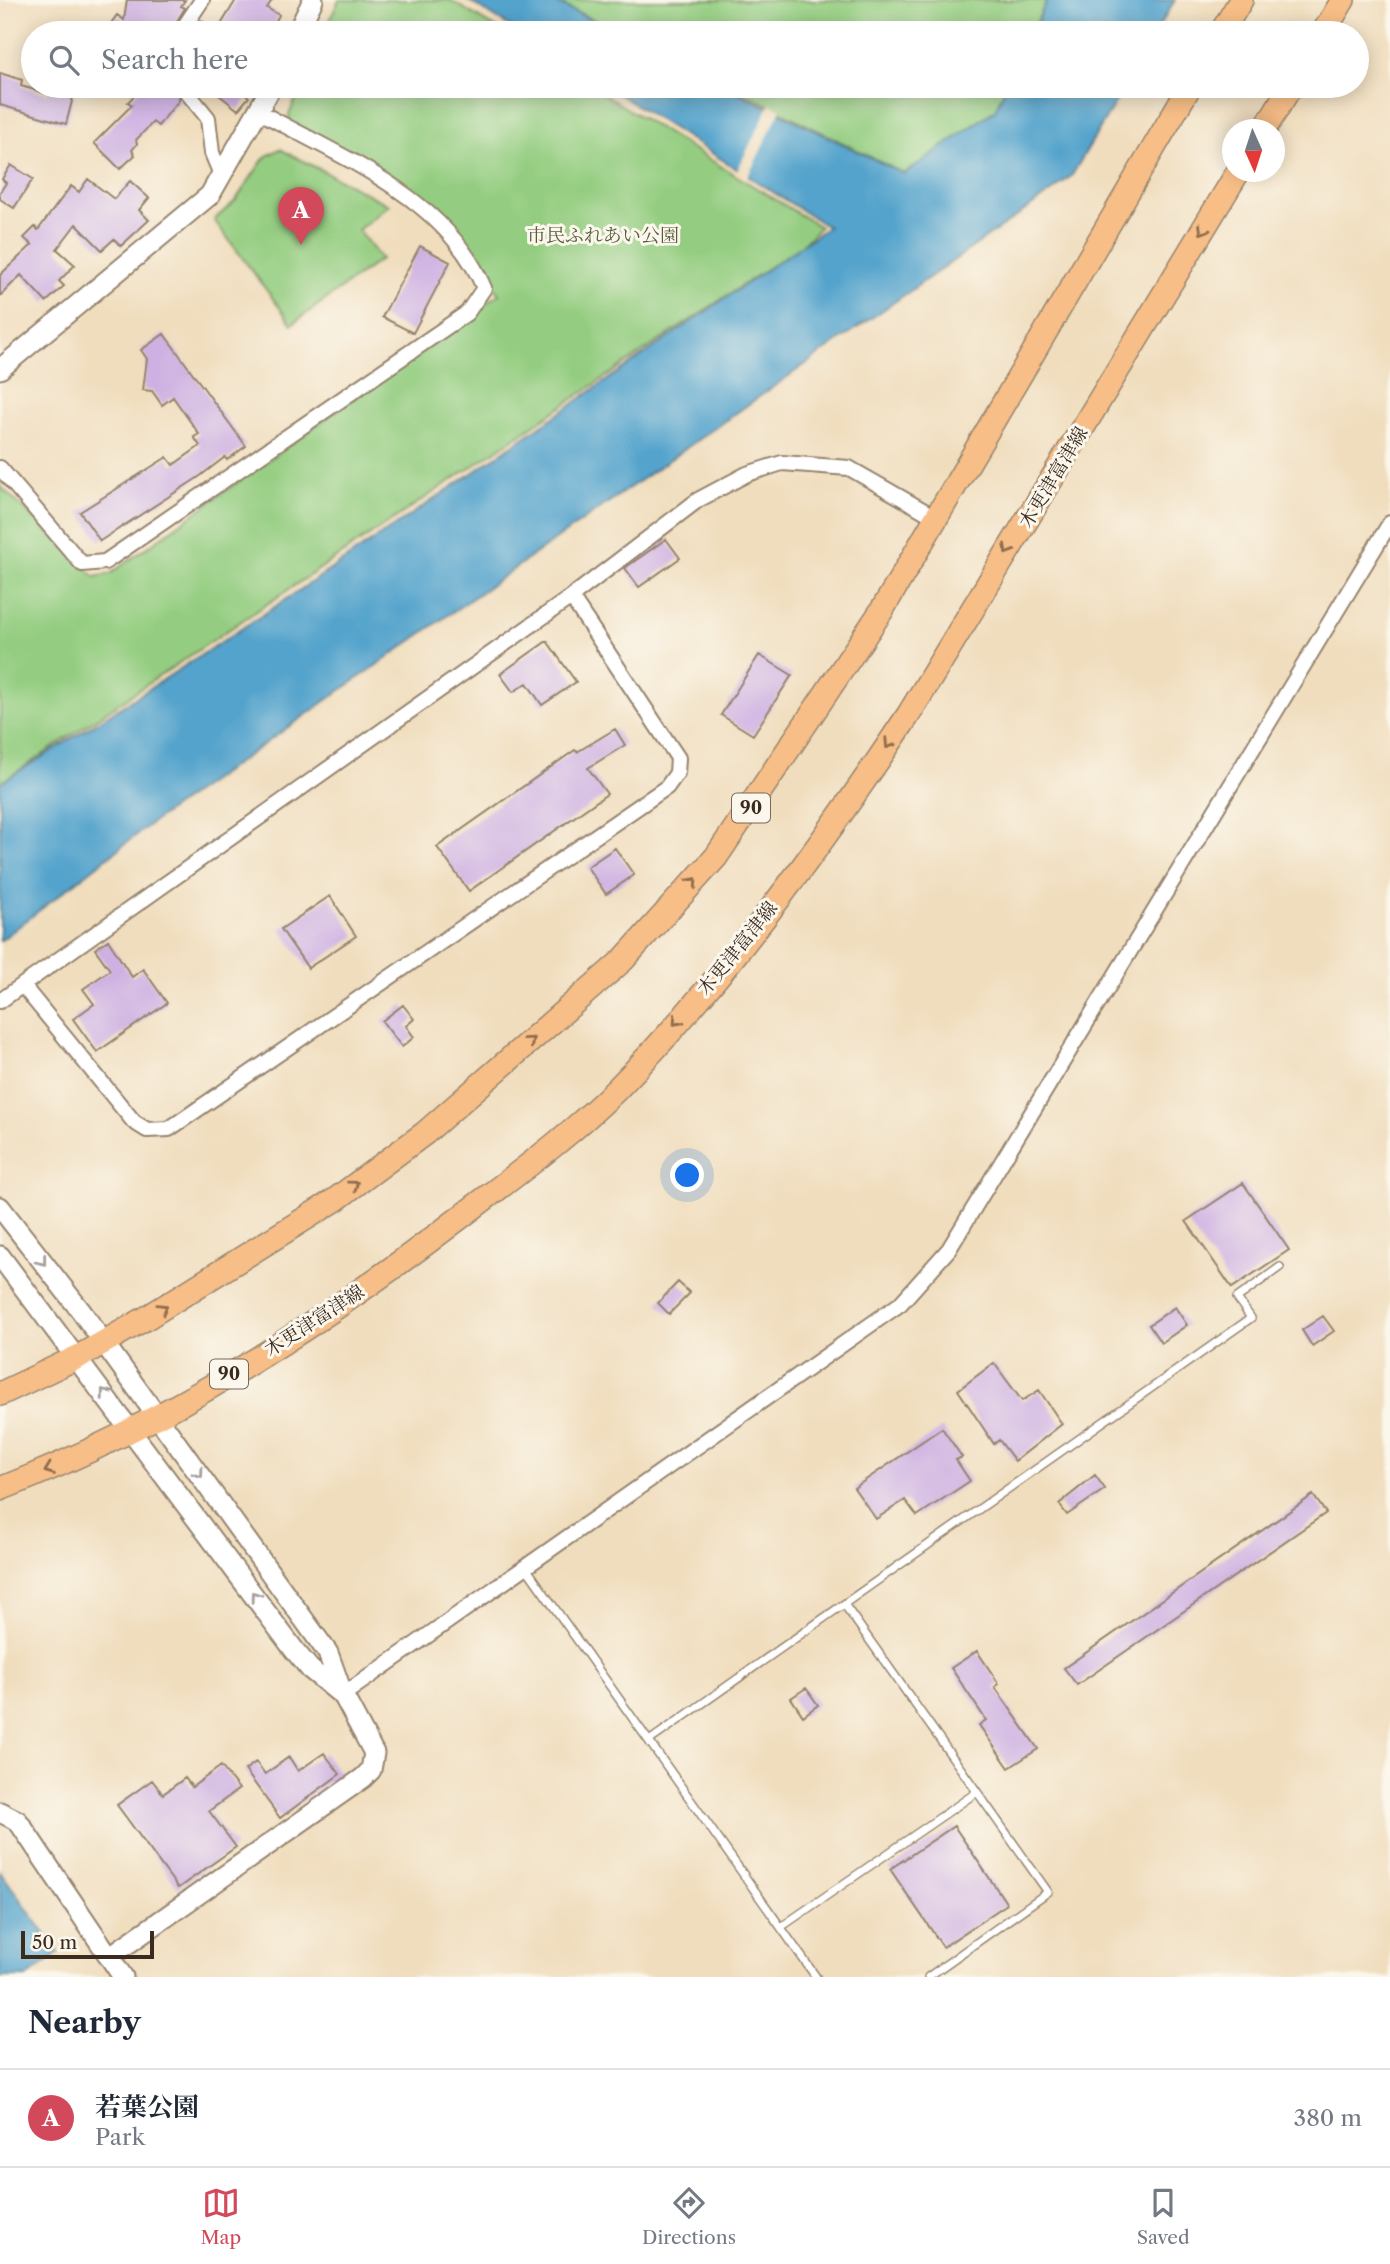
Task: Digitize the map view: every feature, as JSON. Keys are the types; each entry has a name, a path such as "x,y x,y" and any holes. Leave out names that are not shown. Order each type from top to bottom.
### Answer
{"main road":[{"path":"1228,21 1241,0"},
{"path":"1330,21 1343,0"},
{"name":"90","path":"0,1394 104,1342 239,1262 345,1192 425,1133 623,960 716,857 882,610 934,517 1183,98"},
{"path":"1271,119 1284,98"},
{"name":"木更津富津線","path":"0,1489 76,1460 159,1418 405,1260 535,1161 616,1090 698,998 831,827 909,713 1232,182"}],"street":[{"path":"188,21 202,0"},
{"path":"303,21 313,0"},
{"path":"192,98 208,118 212,153 222,177"},
{"path":"0,369 210,195 266,98"},
{"path":"0,468 82,564 105,562 467,313 484,288 476,269 433,217 406,193 260,112"},
{"path":"0,1001 571,597 698,500 747,474 782,463 849,468 934,517"},
{"path":"343,1695 527,1569 901,1304 932,1270 949,1249 1390,523"},
{"path":"23,986 134,1122 147,1130 169,1129 667,787 677,773 678,758 571,597"},
{"path":"0,1207 104,1342 328,1653 343,1695 373,1748 373,1764 367,1774 109,1957"},
{"path":"0,1256 295,1651 310,1669 343,1695"},
{"path":"0,1812 18,1821 123,1977"}],"lane":[{"path":"649,1741 1251,1318 1237,1298 1280,1267"},
{"path":"527,1569 816,1977"},
{"path":"844,1604 1048,1892 928,1977"},
{"path":"781,1927 977,1792"}],"green space":[{"path":"339,0 450,0 484,21 329,21"},
{"path":"552,0 1047,0 1037,21 596,21"},
{"name":"市民ふれあい公園","path":"296,98 610,98 820,227 801,246 0,783 0,486 95,577 110,574 499,294 440,206 290,123 289,115"},
{"path":"755,98 1000,98 995,110 904,174"},
{"path":"280,149 389,205 358,230 381,259 292,324 214,220 235,201 265,157"}],"water":[{"path":"467,0 551,0 594,21 501,21"},
{"path":"1047,0 1175,0 1162,21 1037,21"},
{"path":"625,98 749,98 904,174 995,110 1000,98 1118,98 1072,175 1054,190 153,822 0,941 0,783 106,717 314,580 828,227"},
{"path":"0,1871 59,1953 27,1977 0,1977"}],"pier":[{"path":"770,104 781,109 747,178 737,171"}],"building":[{"path":"127,0 185,0 181,6 185,8 177,21 113,21 117,15 124,20"},
{"path":"236,0 272,0 267,8 279,15 276,21 223,21"},
{"path":"0,73 21,80 21,98 73,98 66,124 0,105"},
{"path":"132,98 180,99 158,126 153,122 136,140 137,144 132,150 135,155 120,169 94,143 132,105 128,102"},
{"path":"223,98 248,98 238,110"},
{"path":"11,165 33,179 14,208 0,199 0,192 6,183 2,179"},
{"path":"88,179 114,199 130,181 149,198 139,210 149,220 121,246 114,239 102,250 76,224 57,249 75,265 59,281 64,286 46,302 21,275 0,296 0,275 32,245 24,238 35,227 38,230 71,186 79,192"},
{"path":"420,246 450,262 413,333 382,317"},
{"path":"164,334 246,446 227,460 225,457 100,541 80,512 167,457 173,465 200,446 194,437 199,434 173,397 162,405 152,391 143,390 147,359 141,350"},
{"path":"666,539 680,558 639,587 625,568"},
{"path":"547,641 576,682 542,705 527,683 513,692 500,674"},
{"path":"759,655 792,675 753,735 721,715"},
{"path":"615,729 625,745 588,768 607,794 469,891 437,847 575,750 577,752"},
{"path":"615,848 634,875 606,894 587,867"},
{"path":"330,896 356,936 308,968 281,929"},
{"path":"108,940 132,977 143,969 167,1003 97,1052 73,1019 94,1004 83,989 110,970 95,949"},
{"path":"403,1005 414,1019 406,1026 414,1037 402,1047 382,1021"},
{"path":"1243,1183 1289,1250 1232,1288 1186,1221"},
{"path":"678,1282 690,1293 669,1314 658,1303"},
{"path":"1175,1307 1187,1325 1161,1343 1149,1325"},
{"path":"1323,1316 1334,1331 1312,1346 1302,1330"},
{"path":"994,1363 1022,1401 1039,1390 1062,1424 1015,1461 999,1440 994,1444 958,1390"},
{"path":"942,1428 962,1457 956,1460 970,1481 917,1516 905,1500 876,1519 854,1488"},
{"path":"1095,1475 1105,1489 1067,1515 1059,1504"},
{"path":"1313,1495 1326,1513 1077,1685 1064,1668"},
{"path":"977,1651 999,1684 995,1687 1038,1749 1009,1768 979,1725 986,1720 951,1668"},
{"path":"806,1688 818,1705 803,1716 791,1698"},
{"path":"324,1753 340,1774 280,1818 245,1770 256,1762 265,1774 289,1757 298,1771"},
{"path":"221,1766 239,1789 209,1811 236,1847 178,1888 117,1805 152,1780 163,1794 185,1778 192,1787"},
{"path":"954,1826 1007,1904 943,1947 890,1869"}],"place":[{"name":"若葉公園","path":"301,245"}]}
